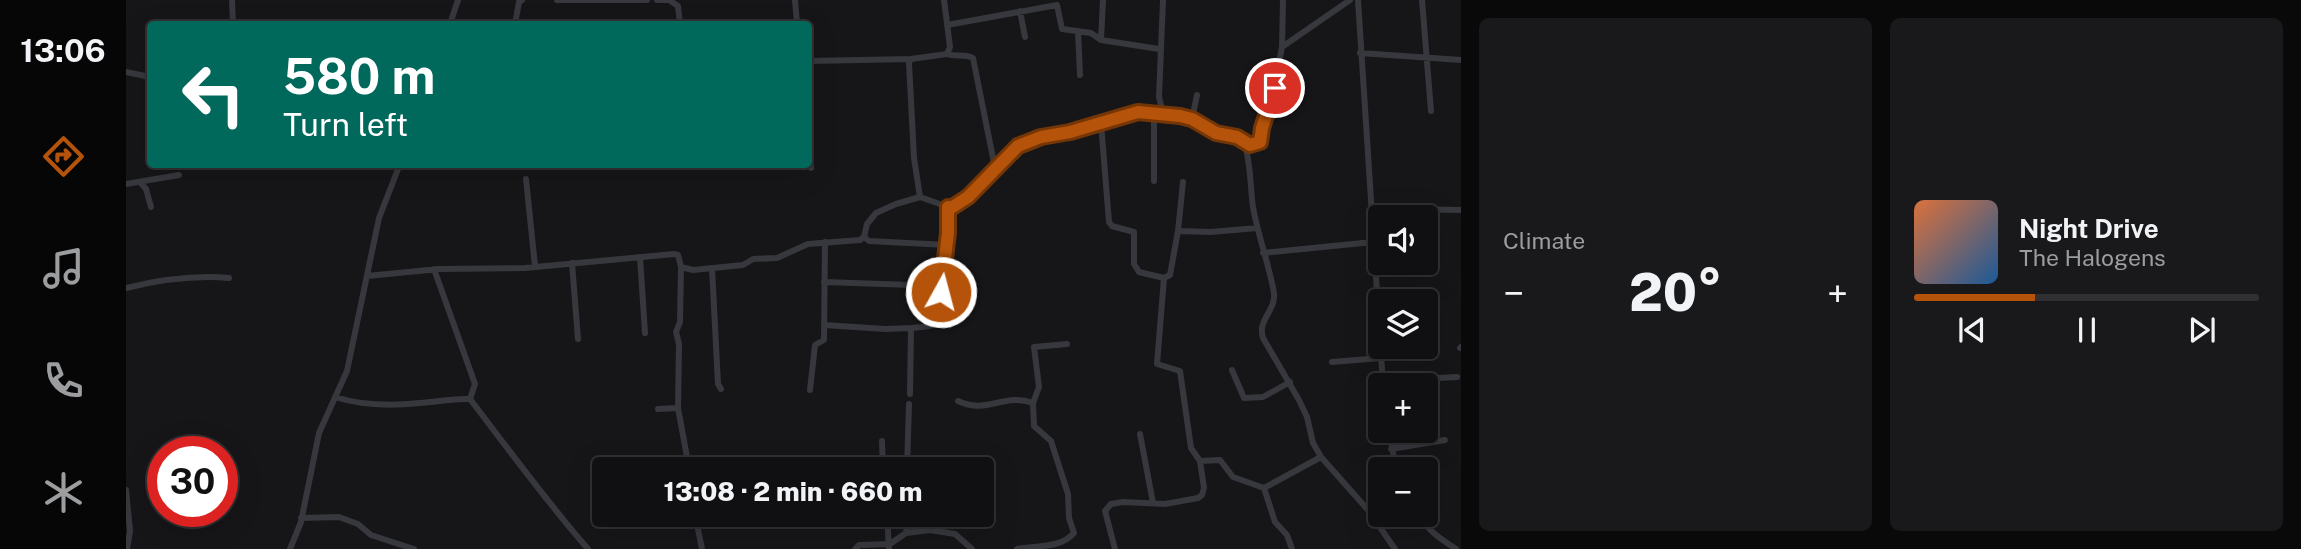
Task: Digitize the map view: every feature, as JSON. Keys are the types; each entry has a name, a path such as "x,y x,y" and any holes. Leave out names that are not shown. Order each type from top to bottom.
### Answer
{"street":[{"path":"232,0 233,21"},
{"path":"451,21 457,0"},
{"path":"516,21 519,2 522,0"},
{"path":"557,0 647,0"},
{"path":"657,0 669,1 678,6 680,21"},
{"path":"794,0 797,21"},
{"path":"944,0 950,47 947,54"},
{"path":"1101,40 1102,0"},
{"path":"1163,0 1159,49 1159,97 1163,113"},
{"path":"681,267 693,270 743,265 754,259 778,258 808,244 860,240 864,237 867,224 876,213 896,204 920,197 951,208 968,197 1018,146 1041,137 1070,132 1138,112 1163,113 1192,119 1216,133 1229,134 1256,145 1260,142 1275,88 1282,47 1283,0"},
{"path":"1282,47 1350,0"},
{"path":"1366,0 1358,0 1371,205"},
{"path":"1422,0 1431,111"},
{"path":"947,25 1057,5 1062,29 1091,33 1101,40 1159,49"},
{"path":"1020,10 1025,37"},
{"path":"1077,31 1080,75"},
{"path":"1360,52 1461,60"},
{"path":"812,61 911,59 947,54 973,58 995,168"},
{"path":"911,59 914,158 920,197"},
{"path":"126,72 147,76"},
{"path":"1192,119 1197,95"},
{"path":"1154,112 1154,181"},
{"path":"1101,123 1109,222 1112,226 1134,232 1134,264 1139,272 1164,278 1170,275 1183,182"},
{"path":"1244,142 1258,228 1274,294 1271,312 1262,322 1260,329 1263,338 1290,382 1307,417 1313,443 1321,457 1368,510 1395,549"},
{"path":"290,549 301,518 319,433 347,371 379,218 398,168"},
{"path":"126,184 179,175"},
{"path":"526,179 535,266"},
{"path":"140,182 146,189 151,206"},
{"path":"824,325 885,329 934,326 939,322 948,207"},
{"path":"1438,210 1461,210"},
{"path":"1178,231 1211,232 1258,228"},
{"path":"864,237 869,241 947,245"},
{"path":"810,390 815,345 824,340 825,242"},
{"path":"1263,253 1368,242"},
{"path":"367,276 434,269 508,269 674,254 678,256 681,267 680,322 676,332 679,344 678,408 687,457"},
{"path":"640,257 645,333"},
{"path":"572,262 578,339"},
{"path":"712,268 720,388"},
{"path":"434,269 475,384 470,399"},
{"path":"126,288 209,276 229,278"},
{"path":"1115,549 1105,511 1111,504 1165,504 1202,495 1204,488 1200,461 1191,448 1180,371 1157,364 1164,278"},
{"path":"824,282 942,286"},
{"path":"910,394 912,328"},
{"path":"1017,549 1040,548 1068,540 1074,533 1069,518 1068,494 1051,441 1034,426 1032,403 1040,387 1034,347 1067,344"},
{"path":"1332,362 1369,359"},
{"path":"1232,370 1244,398 1263,397 1290,382"},
{"path":"1438,379 1457,377"},
{"path":"335,397 352,403 378,405 470,399 529,479 588,549"},
{"path":"958,401 972,408 1018,397 1032,403"},
{"path":"907,457 909,404"},
{"path":"658,409 678,408"},
{"path":"1140,434 1153,503"},
{"path":"1391,449 1445,440"},
{"path":"882,441 883,457"},
{"path":"1390,443 1393,457"},
{"path":"1200,461 1220,460 1233,477 1264,488 1321,457"},
{"path":"1264,488 1275,522 1287,536 1292,549"},
{"path":"126,490 130,531 127,549"},
{"path":"301,518 339,517 358,524 370,535 414,549"},
{"path":"697,527 702,549"},
{"path":"888,527 889,546"},
{"path":"906,533 907,527"},
{"path":"1427,527 1456,549"},
{"path":"855,549 859,545 889,546 906,533 930,530 956,534 972,549"}],"route":[{"path":"941,292 948,233 948,207 951,208 968,197 1018,146 1041,137 1070,132 1138,112 1192,119 1216,133 1229,134 1250,145 1256,145 1260,142 1275,88"}]}
